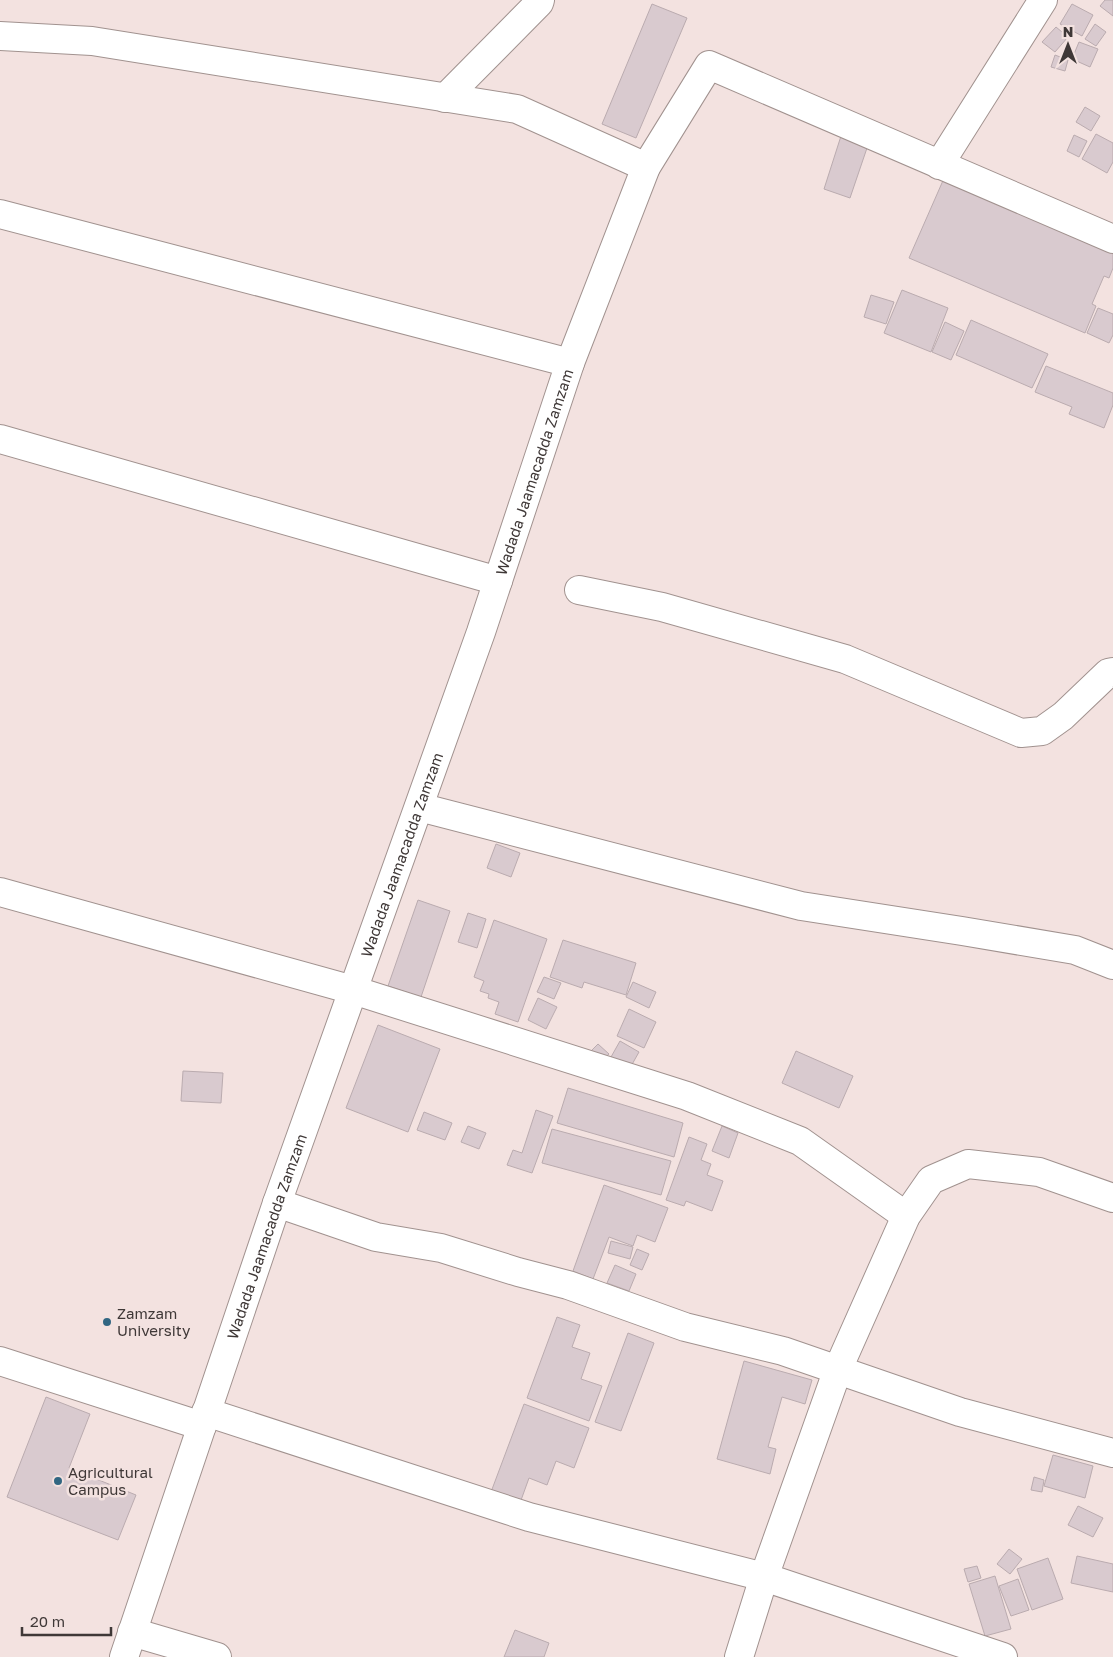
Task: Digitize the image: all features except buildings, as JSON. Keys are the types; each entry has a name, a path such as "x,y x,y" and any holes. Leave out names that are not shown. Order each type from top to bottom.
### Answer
{"street":[{"path":"445,98 540,0"},
{"path":"1043,0 940,164 1113,239"},
{"path":"0,36 92,41 517,109 646,167"},
{"name":"Wadada Jaamacadda Zamzam","path":"128,1645 277,1203 498,581 570,363 646,167 709,65 940,164"},
{"path":"0,214 570,363"},
{"path":"0,439 498,581"},
{"path":"579,590 662,607 845,659 1021,733 1042,732 1063,716 1108,673 1113,672"},
{"path":"419,807 801,906 1075,950 1113,965"},
{"path":"0,892 353,990 687,1096 800,1141 906,1216"},
{"path":"739,1657 764,1577 838,1369 906,1216 930,1180 968,1164 1040,1172 1113,1198"},
{"path":"277,1203 376,1237 441,1248 518,1272 568,1285 686,1327 783,1351 960,1412 1113,1453"},
{"path":"0,1361 204,1419 530,1517 764,1577 1003,1657"},
{"path":"128,1645 217,1657"}],"place":[{"name":"Zamzam University","path":"107,1322"},
{"name":"Agricultural Campus","path":"58,1481"}]}
